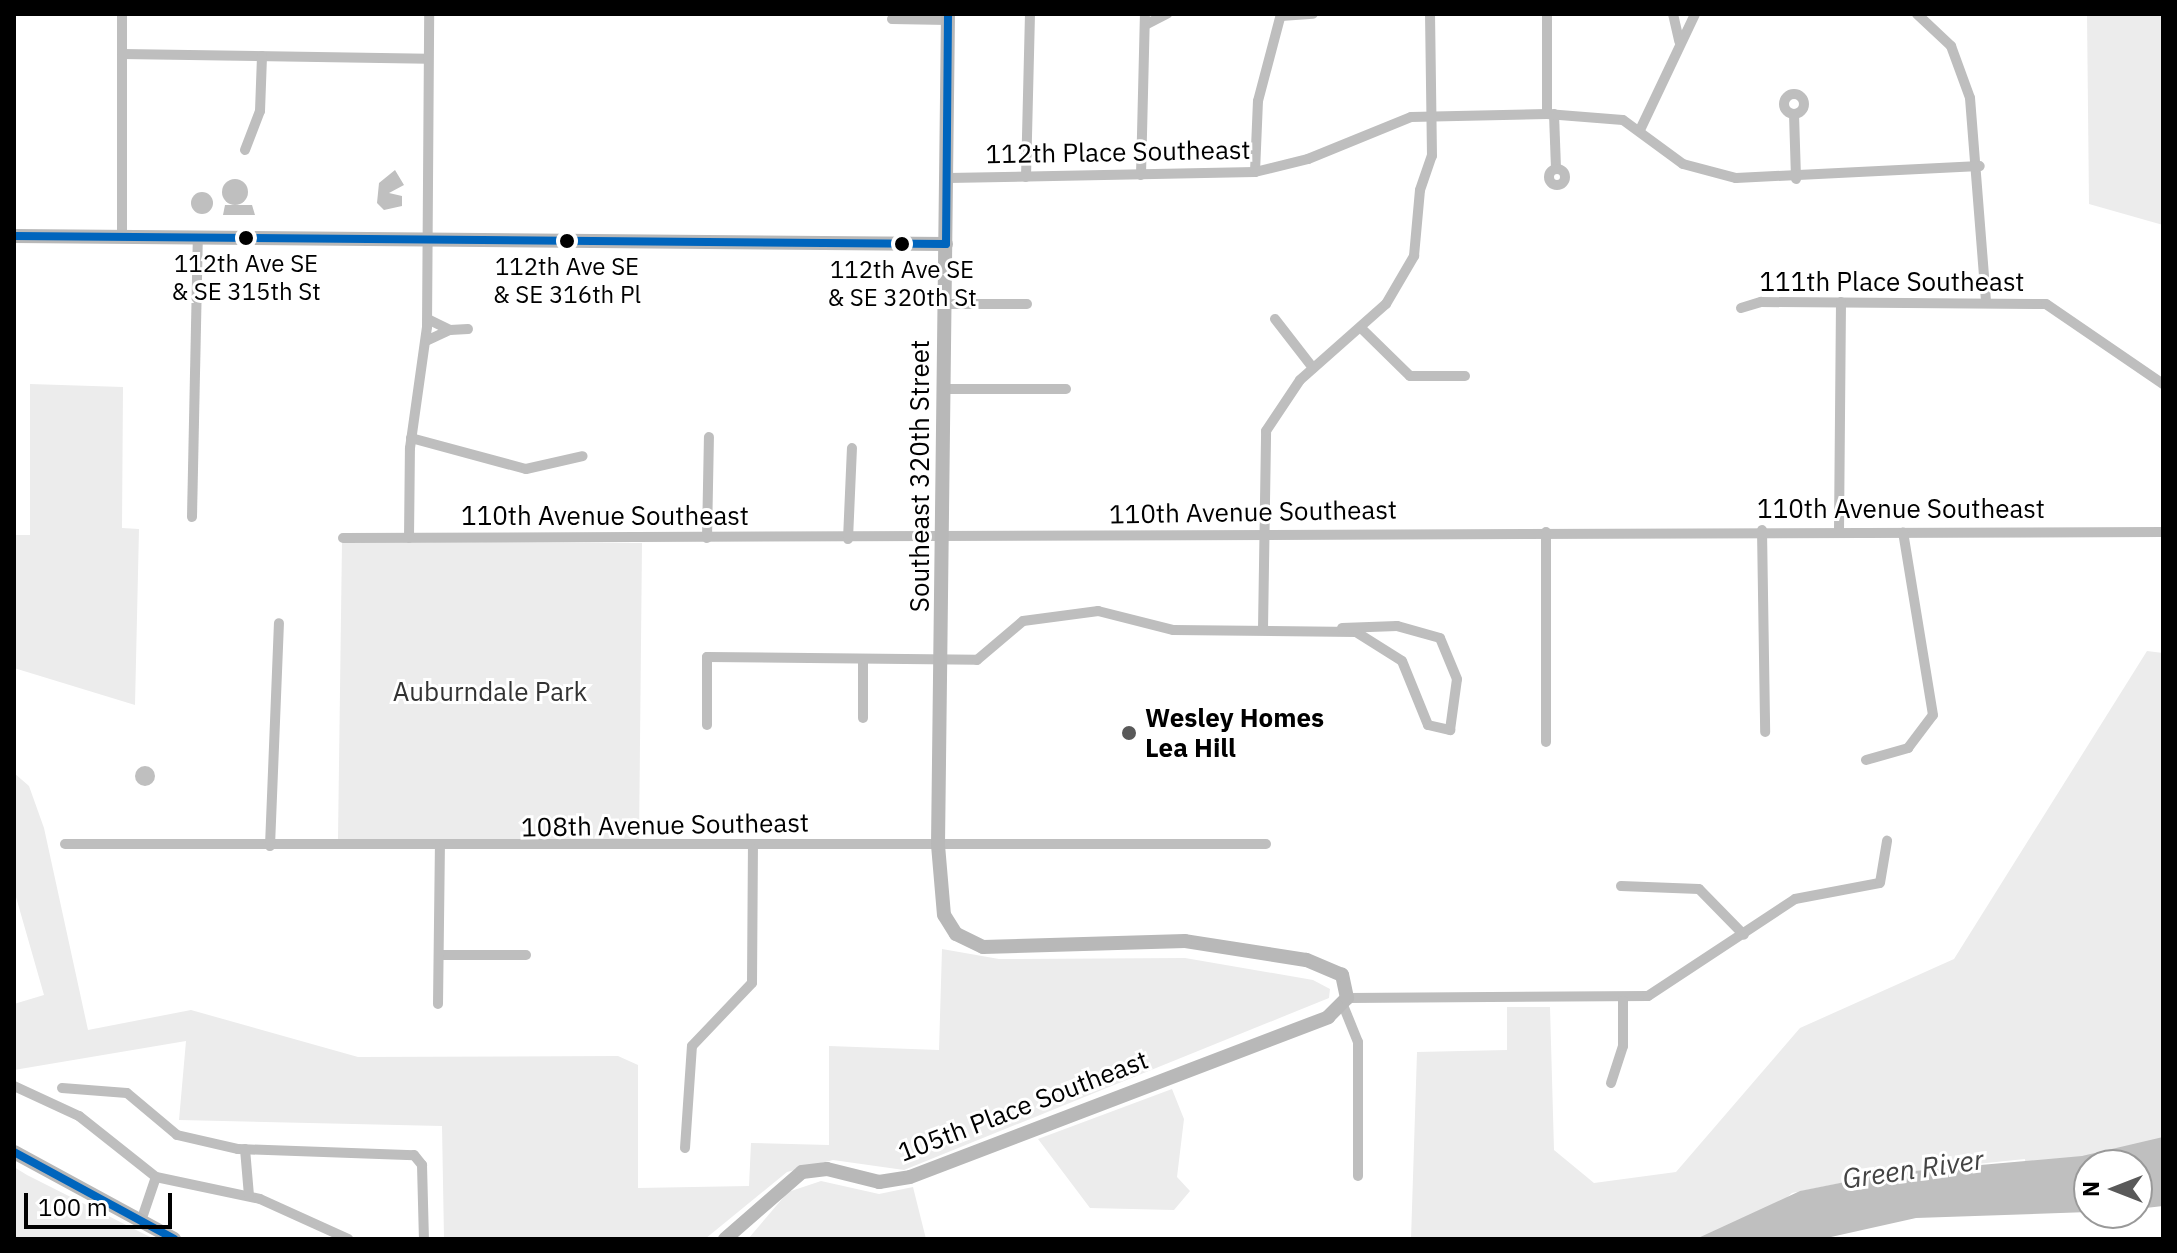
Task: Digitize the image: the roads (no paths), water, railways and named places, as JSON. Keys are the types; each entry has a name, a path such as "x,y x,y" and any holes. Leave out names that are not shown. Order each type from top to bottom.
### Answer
{"street":[{"path":"122,14 122,237"},
{"path":"409,538 411,438 427,319 425,242 429,14"},
{"path":"1026,177 1030,14"},
{"path":"1141,175 1145,19 1167,14"},
{"path":"1255,172 1258,101 1281,15 1313,14"},
{"path":"1263,629 1261,533 1266,431 1313,368 1362,329 1414,256 1420,190 1432,156 1430,14"},
{"path":"1547,14 1556,169"},
{"path":"1673,14 1679,41"},
{"path":"1640,130 1679,41 1695,14"},
{"path":"1917,14 1951,46 1962,69 1980,166 1986,301"},
{"path":"892,19 948,17"},
{"name":"Southeast 320th Street","path":"948,17 943,660 938,845 941,909 956,934 1001,948 1163,940 1223,945 1333,968 1347,984 1345,1002"},
{"path":"122,54 428,59"},
{"path":"245,150 260,111 262,56"},
{"name":"112th Place Southeast","path":"948,178 1255,172 1308,159 1390,122 1431,116 1551,114 1613,117 1640,130 1700,171 1796,179 1980,166"},
{"path":"1794,114 1796,179"},
{"path":"14,236 425,242 946,244"},
{"path":"192,517 198,237"},
{"name":"111th Place Southeast","path":"1741,308 1841,302 1986,301 2056,308 2163,384"},
{"path":"1839,531 1841,302"},
{"path":"945,304 1027,304"},
{"path":"427,319 450,330"},
{"path":"1275,319 1313,368"},
{"path":"426,341 450,330 468,329"},
{"path":"1362,329 1410,376 1465,376"},
{"path":"945,389 1066,389"},
{"path":"707,538 709,437"},
{"path":"411,438 526,469 583,456"},
{"path":"848,539 852,448"},
{"path":"1762,530 1765,732"},
{"name":"110th Avenue Southeast","path":"343,538 943,539 1261,533 1762,530 2163,532"},
{"path":"1546,532 1546,742"},
{"path":"1866,760 1908,748 1923,737 1933,715 1903,532"},
{"path":"707,725 707,657 943,660 982,657 1023,621 1098,611 1173,630 1397,626 1440,638 1457,679 1450,730 1428,725 1412,678 1390,649 1342,628"},
{"path":"270,846 279,623"},
{"path":"863,659 863,718"},
{"path":"1358,1176 1358,1042 1345,1002 1623,1001 1670,986 1803,896 1877,884 1887,866 1887,841"},
{"name":"108th Avenue Southeast","path":"65,844 753,849 1266,844"},
{"path":"438,1004 440,848"},
{"path":"685,1148 692,1046 752,983 753,849"},
{"path":"1621,886 1699,889 1744,935"},
{"path":"439,955 526,955"},
{"path":"1611,1083 1623,1046 1623,1001"},
{"name":"105th Place Southeast","path":"725,1239 802,1172 899,1180 1312,1024 1345,1002"},
{"path":"14,1086 79,1116 156,1177 249,1196 348,1239"},
{"path":"62,1088 127,1093 183,1138 245,1149 419,1157 424,1239"},
{"path":"245,1149 249,1196"},
{"path":"14,1152 174,1239"},
{"path":"141,1221 156,1177"}],"place":[{"name":"112th Ave SE & SE 315th St","path":"246,238"},
{"name":"112th Ave SE & SE 316th Pl","path":"567,241"},
{"name":"112th Ave SE & SE 320th St","path":"902,244"},
{"name":"Wesley Homes Lea Hill","path":"1129,733"}],"park label":[{"name":"Auburndale Park","path":"490,692"}],"water label":[{"name":"Green River","path":"1913,1169"}]}
